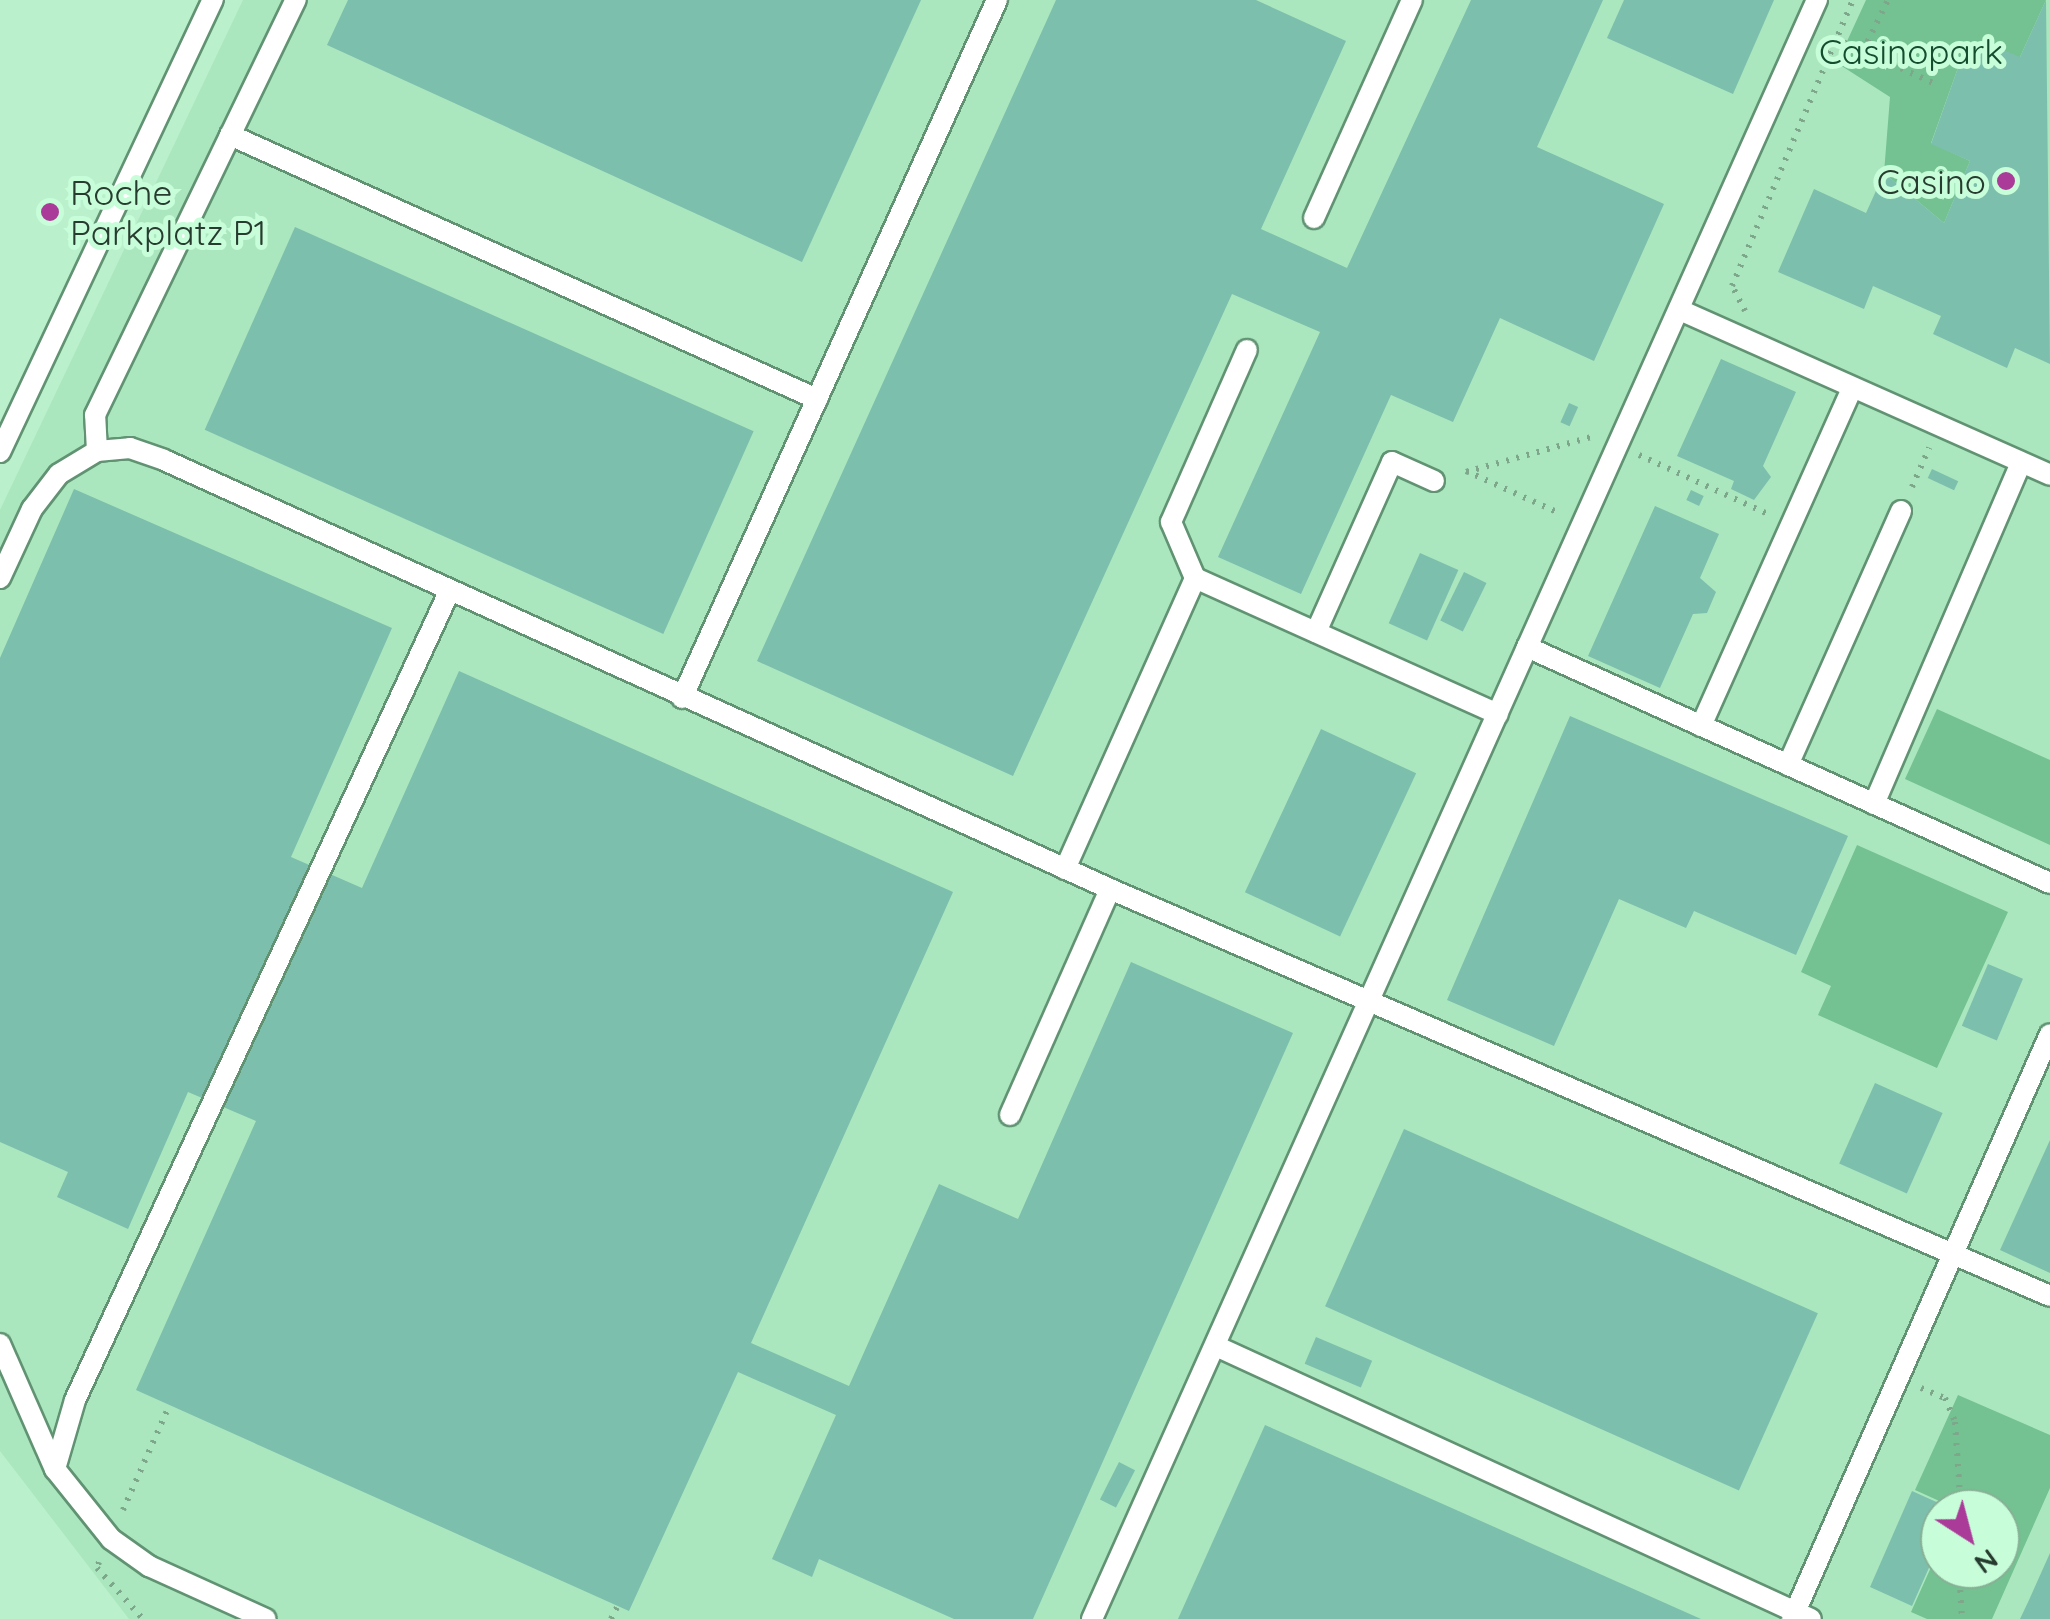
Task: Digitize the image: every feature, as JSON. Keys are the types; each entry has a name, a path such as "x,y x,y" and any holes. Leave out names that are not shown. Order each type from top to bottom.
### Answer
{"lane":[{"path":"0,452 214,0"},
{"path":"97,451 95,416 296,0"},
{"path":"682,698 997,0"},
{"path":"1314,218 1412,0"},
{"path":"1092,1619 1218,1348 1817,0"},
{"path":"230,136 817,400"},
{"path":"1682,311 2050,476"},
{"path":"1247,350 1171,522 1195,578 1498,714"},
{"path":"1701,726 1852,388"},
{"path":"0,578 32,509 59,474 97,451 130,448 164,460 1110,890 2050,1296"},
{"path":"1316,632 1392,462 1434,481"},
{"path":"1874,804 2021,462"},
{"path":"1788,765 1902,511"},
{"path":"1065,870 1195,578"},
{"path":"55,1469 75,1400 448,592"},
{"path":"1527,647 2050,883"},
{"path":"1010,1116 1110,890"},
{"path":"1218,1348 1799,1617 1897,1377 2050,1034"},
{"path":"0,1344 55,1469 124,1550 266,1619"}],"path":[{"path":"1737,336 1747,305 1732,286 1853,0"},
{"path":"1862,51 1888,0"},
{"path":"1805,26 1933,83"},
{"path":"1902,511 1939,426"},
{"path":"1466,472 1589,432 1792,525"},
{"path":"1434,481 1456,466 1583,524"},
{"path":"1897,1377 1945,1398 1961,1456 1960,1489"},
{"path":"161,1423 169,1406"},
{"path":"1960,1589 1962,1619"},
{"path":"612,1619 617,1607"}],"shaded area":[{"path":"243,0 2050,0 2050,1619 129,1619 0,1451 0,510"}],"green space":[{"name":"Casinopark","path":"1866,0 2046,0 2020,57 1959,65 1931,143 1970,161 1944,223 1884,173 1890,97 1837,63"},
{"path":"1937,709 2050,760 2050,845 1905,779"},
{"path":"1857,845 2008,912 1937,1068 1818,1015 1831,986 1801,972"},
{"path":"1958,1395 2050,1435 2050,1488 2020,1556 2020,1489 1915,1490"},
{"path":"1921,1589 2005,1589 1992,1619 1927,1619 1911,1612"}],"building":[{"path":"348,0 921,0 802,262 327,45"},
{"path":"1056,0 1256,0 1346,41 1261,229 1347,268 1471,0 1603,0 1537,147 1664,204 1594,361 1500,318 1453,422 1391,395 1301,594 1218,557 1320,332 1232,294 1013,776 757,661"},
{"path":"1624,0 1774,0 1733,94 1607,38"},
{"name":"Casino","path":"2046,0 2050,364 2015,348 2007,368 1933,334 1941,316 1873,286 1864,309 1778,272 1814,189 1866,213 1884,173 1944,223 1970,161 1931,144 1959,65 1982,41 2020,57"},
{"path":"295,227 754,431 663,634 205,430"},
{"path":"1721,359 1796,392 1763,466 1771,477 1754,500 1731,489 1734,481 1677,456"},
{"path":"1569,403 1578,407 1570,426 1560,422"},
{"path":"1932,469 1958,481 1954,490 1928,478"},
{"path":"74,489 392,628 291,857 362,888 459,671 953,892 751,1343 849,1386 939,1184 1018,1219 1131,962 1293,1033 1033,1619 954,1619 819,1559 812,1577 772,1559 836,1415 738,1372 629,1611 136,1390 256,1121 188,1092 128,1229 57,1197 68,1172 0,1142 0,658"},
{"path":"1691,490 1704,496 1699,506 1686,500"},
{"path":"1655,506 1719,534 1700,578 1716,592 1707,613 1693,614 1660,688 1588,656"},
{"path":"1420,553 1458,570 1427,640 1389,623"},
{"path":"1464,572 1486,583 1463,631 1440,621"},
{"path":"1570,716 1848,836 1796,955 1694,911 1686,928 1619,899 1554,1046 1447,1000"},
{"path":"1321,729 1416,773 1340,937 1245,892"},
{"path":"1988,964 2023,979 1997,1041 1962,1026"},
{"path":"1875,1083 1943,1113 1907,1193 1839,1163"},
{"path":"1404,1129 1818,1313 1739,1490 1325,1306"},
{"path":"2050,1140 2050,1273 2000,1250"},
{"path":"1316,1337 1372,1361 1361,1388 1305,1364"},
{"path":"1265,1425 1454,1509 1701,1619 1178,1619"},
{"path":"1119,1462 1135,1470 1116,1508 1100,1499"},
{"path":"1912,1491 1920,1495 1920,1588 1912,1606 1870,1587"},
{"path":"2050,1553 2050,1619 2020,1619 2029,1600"}],"place":[{"name":"Casino","path":"2006,181"},
{"name":"Roche Parkplatz P1","path":"50,212"}]}
